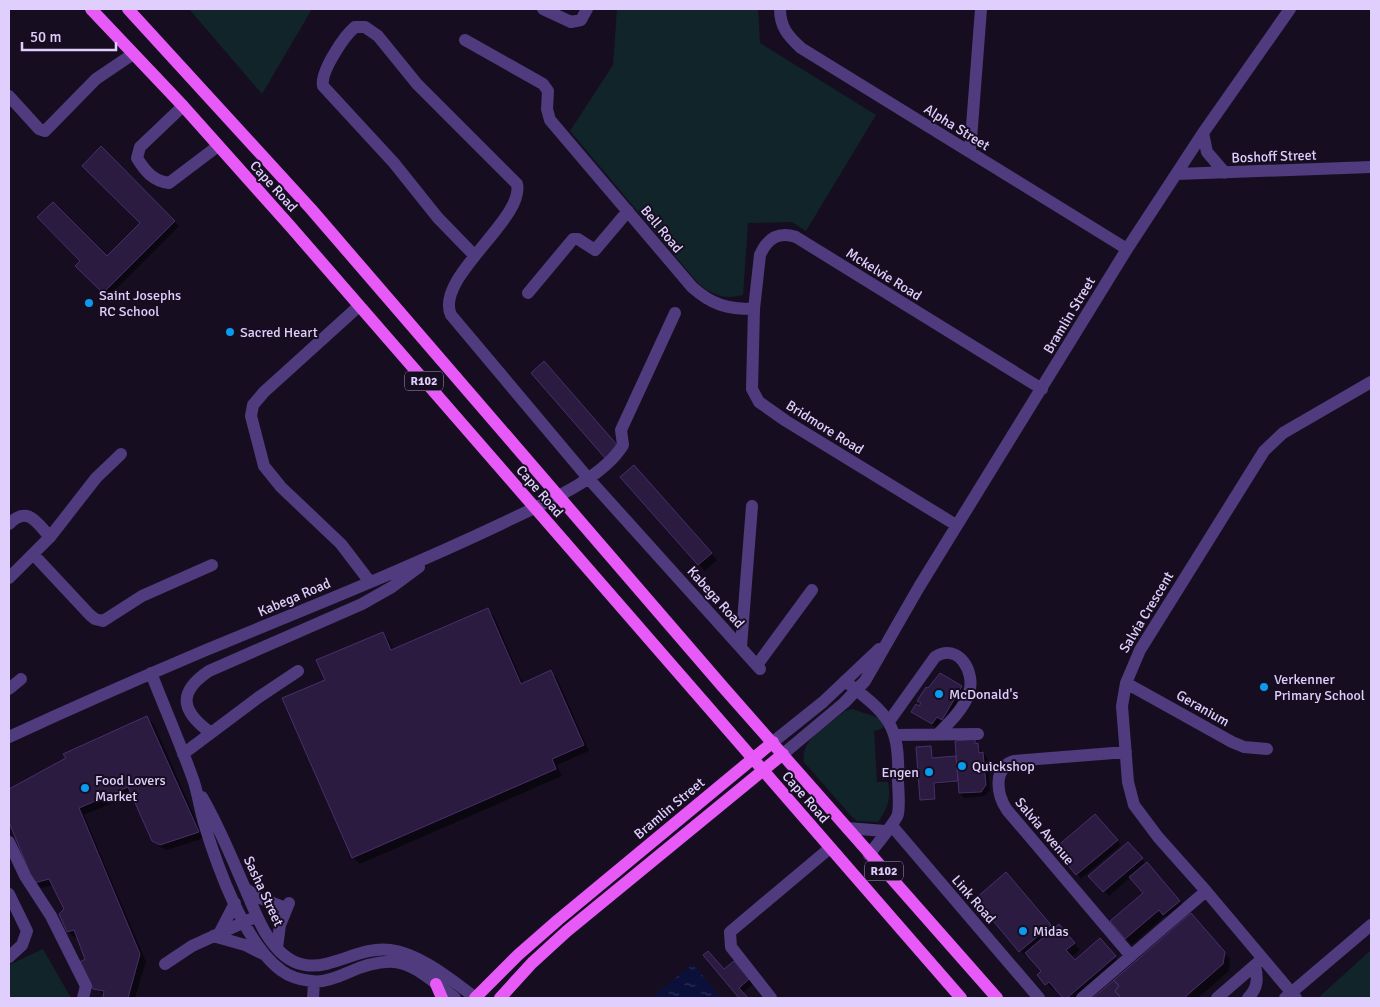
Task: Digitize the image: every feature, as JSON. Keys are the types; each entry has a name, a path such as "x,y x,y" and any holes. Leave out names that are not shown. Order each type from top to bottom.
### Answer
{"main road":[{"name":"Cape Road","path":"91,9 183,106 359,306 961,998"},
{"name":"Cape Road","path":"128,9 311,209 869,855 997,998"},
{"name":"Bramlin Street","path":"475,998 518,955 558,920 773,742"},
{"name":"Bramlin Street","path":"500,998 532,963 567,931 762,769 783,754"},
{"path":"436,984 442,998"}],"street":[{"path":"543,9 571,22 581,20 587,9"},
{"path":"970,152 981,9"},
{"name":"Bramlin Street","path":"783,754 844,703 857,690 874,666 884,644 956,525 1127,249 1203,133 1290,9"},
{"name":"Alpha Street","path":"780,15 785,32 801,48 1127,249"},
{"path":"365,26 378,36 417,84 517,184 518,195 513,205 474,255 438,218 394,163 323,86 324,73 344,39 355,27 365,26"},
{"name":"Bell Road","path":"465,40 543,84 548,91 547,108 550,120 692,287 717,305 732,309 754,309"},
{"path":"9,96 39,129 45,130 96,79 133,54"},
{"path":"183,106 140,147 137,158 143,169 156,180 169,183 218,146"},
{"path":"1203,133 1207,152 1225,172"},
{"name":"Boshoff Street","path":"1177,174 1371,167"},
{"path":"528,294 573,239 578,239 595,250 628,211"},
{"name":"Mckelvie Road","path":"754,309 760,255 771,239 787,234 810,245 1042,389"},
{"name":"Kabega Road","path":"474,255 451,294 448,305 451,315 588,478 759,667 812,590"},
{"path":"359,306 264,392 253,404 251,416 264,466 281,487 341,544 370,582"},
{"name":"Bridmore Road","path":"754,309 751,374 752,389 759,402 786,421 956,525"},
{"path":"588,478 615,459 623,445 621,430 674,313"},
{"name":"Salvia Crescent","path":"1290,996 1259,962 1206,891 1158,837 1134,805 1130,796 1122,706 1126,683 1140,650 1264,451 1273,440 1288,429 1371,382"},
{"path":"9,578 50,537 96,478 121,454"},
{"name":"Kabega Road","path":"9,737 151,673 437,554 534,508 588,478"},
{"path":"741,647 752,506"},
{"path":"9,524 18,516 25,515 34,520 50,537"},
{"path":"33,554 90,615 103,622 142,596 212,565"},
{"path":"212,733 195,721 187,708 187,695 197,679 209,671 370,600 437,554"},
{"name":"Bramlin Street","path":"773,742 845,681 884,644"},
{"path":"890,720 935,657 941,652 947,652 960,658 968,667 971,685 965,703 939,733"},
{"path":"183,754 298,671"},
{"name":"Sasha Street","path":"151,673 194,784 204,822 244,923 265,955 283,972 314,982"},
{"path":"9,688 21,679"},
{"path":"845,681 890,720 899,755 898,815 869,855"},
{"name":"Geranium","path":"1126,683 1232,742 1244,747 1267,749"},
{"path":"895,735 978,734"},
{"name":"Salvia Avenue","path":"1126,752 1014,761 1002,769 999,789 1007,810 1131,956"},
{"name":"Sasha Street","path":"194,784 212,815 270,941 286,957 299,964 315,965 338,962 375,950 389,950 420,960 475,998"},
{"path":"847,828 888,829"},
{"name":"Link Road","path":"888,829 1039,998"},
{"path":"9,842 25,876 51,916 86,986 83,998"},
{"path":"771,998 731,947 730,932 749,914 830,848"},
{"path":"245,888 257,897 285,904 277,948"},
{"path":"1082,998 1206,891"},
{"path":"9,894 27,931 22,945 9,956"},
{"path":"216,935 236,903"},
{"path":"165,964 192,946 257,916"},
{"path":"1290,996 1371,925"},
{"path":"216,935 245,945 265,955"},
{"path":"314,998 314,982 340,976 363,966 386,960 403,963 455,998"},
{"path":"1217,998 1259,962"},
{"path":"1248,998 1255,991 1258,981 1259,962"}],"green space":[{"path":"189,9 312,9 262,94"},
{"path":"617,9 758,9 760,43 876,115 806,231 792,222 748,223 743,295 724,297 713,293 697,282 570,131 613,65"},
{"path":"852,709 879,718 884,726 874,731 877,782 888,782 889,793 886,808 878,822 857,821 853,818 804,762 806,746 817,732 845,711"},
{"path":"43,949 71,998 9,998 9,965"},
{"path":"1371,950 1371,998 1318,998"}],"water":[{"path":"693,964 721,998 651,998"}],"building":[{"path":"101,146 175,221 103,293 75,266 80,261 37,217 53,202 107,256 140,223 82,166"},
{"path":"544,361 618,446 605,458 531,373"},
{"path":"634,465 712,553 698,565 620,477"},
{"path":"488,608 521,684 551,670 584,745 552,759 556,769 352,858 282,698 325,680 316,660 383,632 391,650"},
{"name":"McDonald's","path":"940,673 962,686 942,720 937,717 932,724 911,712 916,704 919,706 921,703 917,701 926,687 928,688"},
{"path":"147,716 199,832 160,845 152,841 128,787 79,808 140,954 128,998 103,998 104,991 93,989 80,962 85,959 74,930 67,932 59,914 64,909 49,879 34,883 9,822 9,789 66,758 63,754"},
{"path":"975,739 975,744 978,743 979,753 983,752 986,785 981,792 959,793 955,741"},
{"path":"931,746 932,758 956,756 958,781 934,783 935,799 920,800 916,747"},
{"path":"1095,814 1118,840 1076,875 1054,849"},
{"path":"1128,842 1143,858 1103,892 1088,876"},
{"path":"1147,862 1180,901 1163,915 1159,910 1125,939 1110,921 1143,893 1129,877"},
{"path":"1006,872 1051,925 1019,952 975,899"},
{"path":"1191,913 1225,952 1223,964 1184,998 1121,998 1115,991 1119,986 1114,980"},
{"path":"1059,924 1075,943 1066,950 1075,960 1100,938 1116,956 1067,998 1063,998 1049,982 1045,985 1037,975 1041,971 1025,953"},
{"path":"708,951 724,969 734,961 749,979 739,988 748,998 739,998 703,955"},
{"path":"1114,980 1119,986 1115,991 1121,998 1093,998"}],"place":[{"name":"Saint Josephs RC School","path":"89,303"},
{"name":"Sacred Heart","path":"230,332"},
{"name":"Verkenner Primary School","path":"1264,687"},
{"name":"McDonald's","path":"939,694"},
{"name":"Quickshop","path":"962,766"},
{"name":"Engen","path":"929,772"},
{"name":"Food Lovers Market","path":"85,788"},
{"name":"Midas","path":"1023,931"}]}
